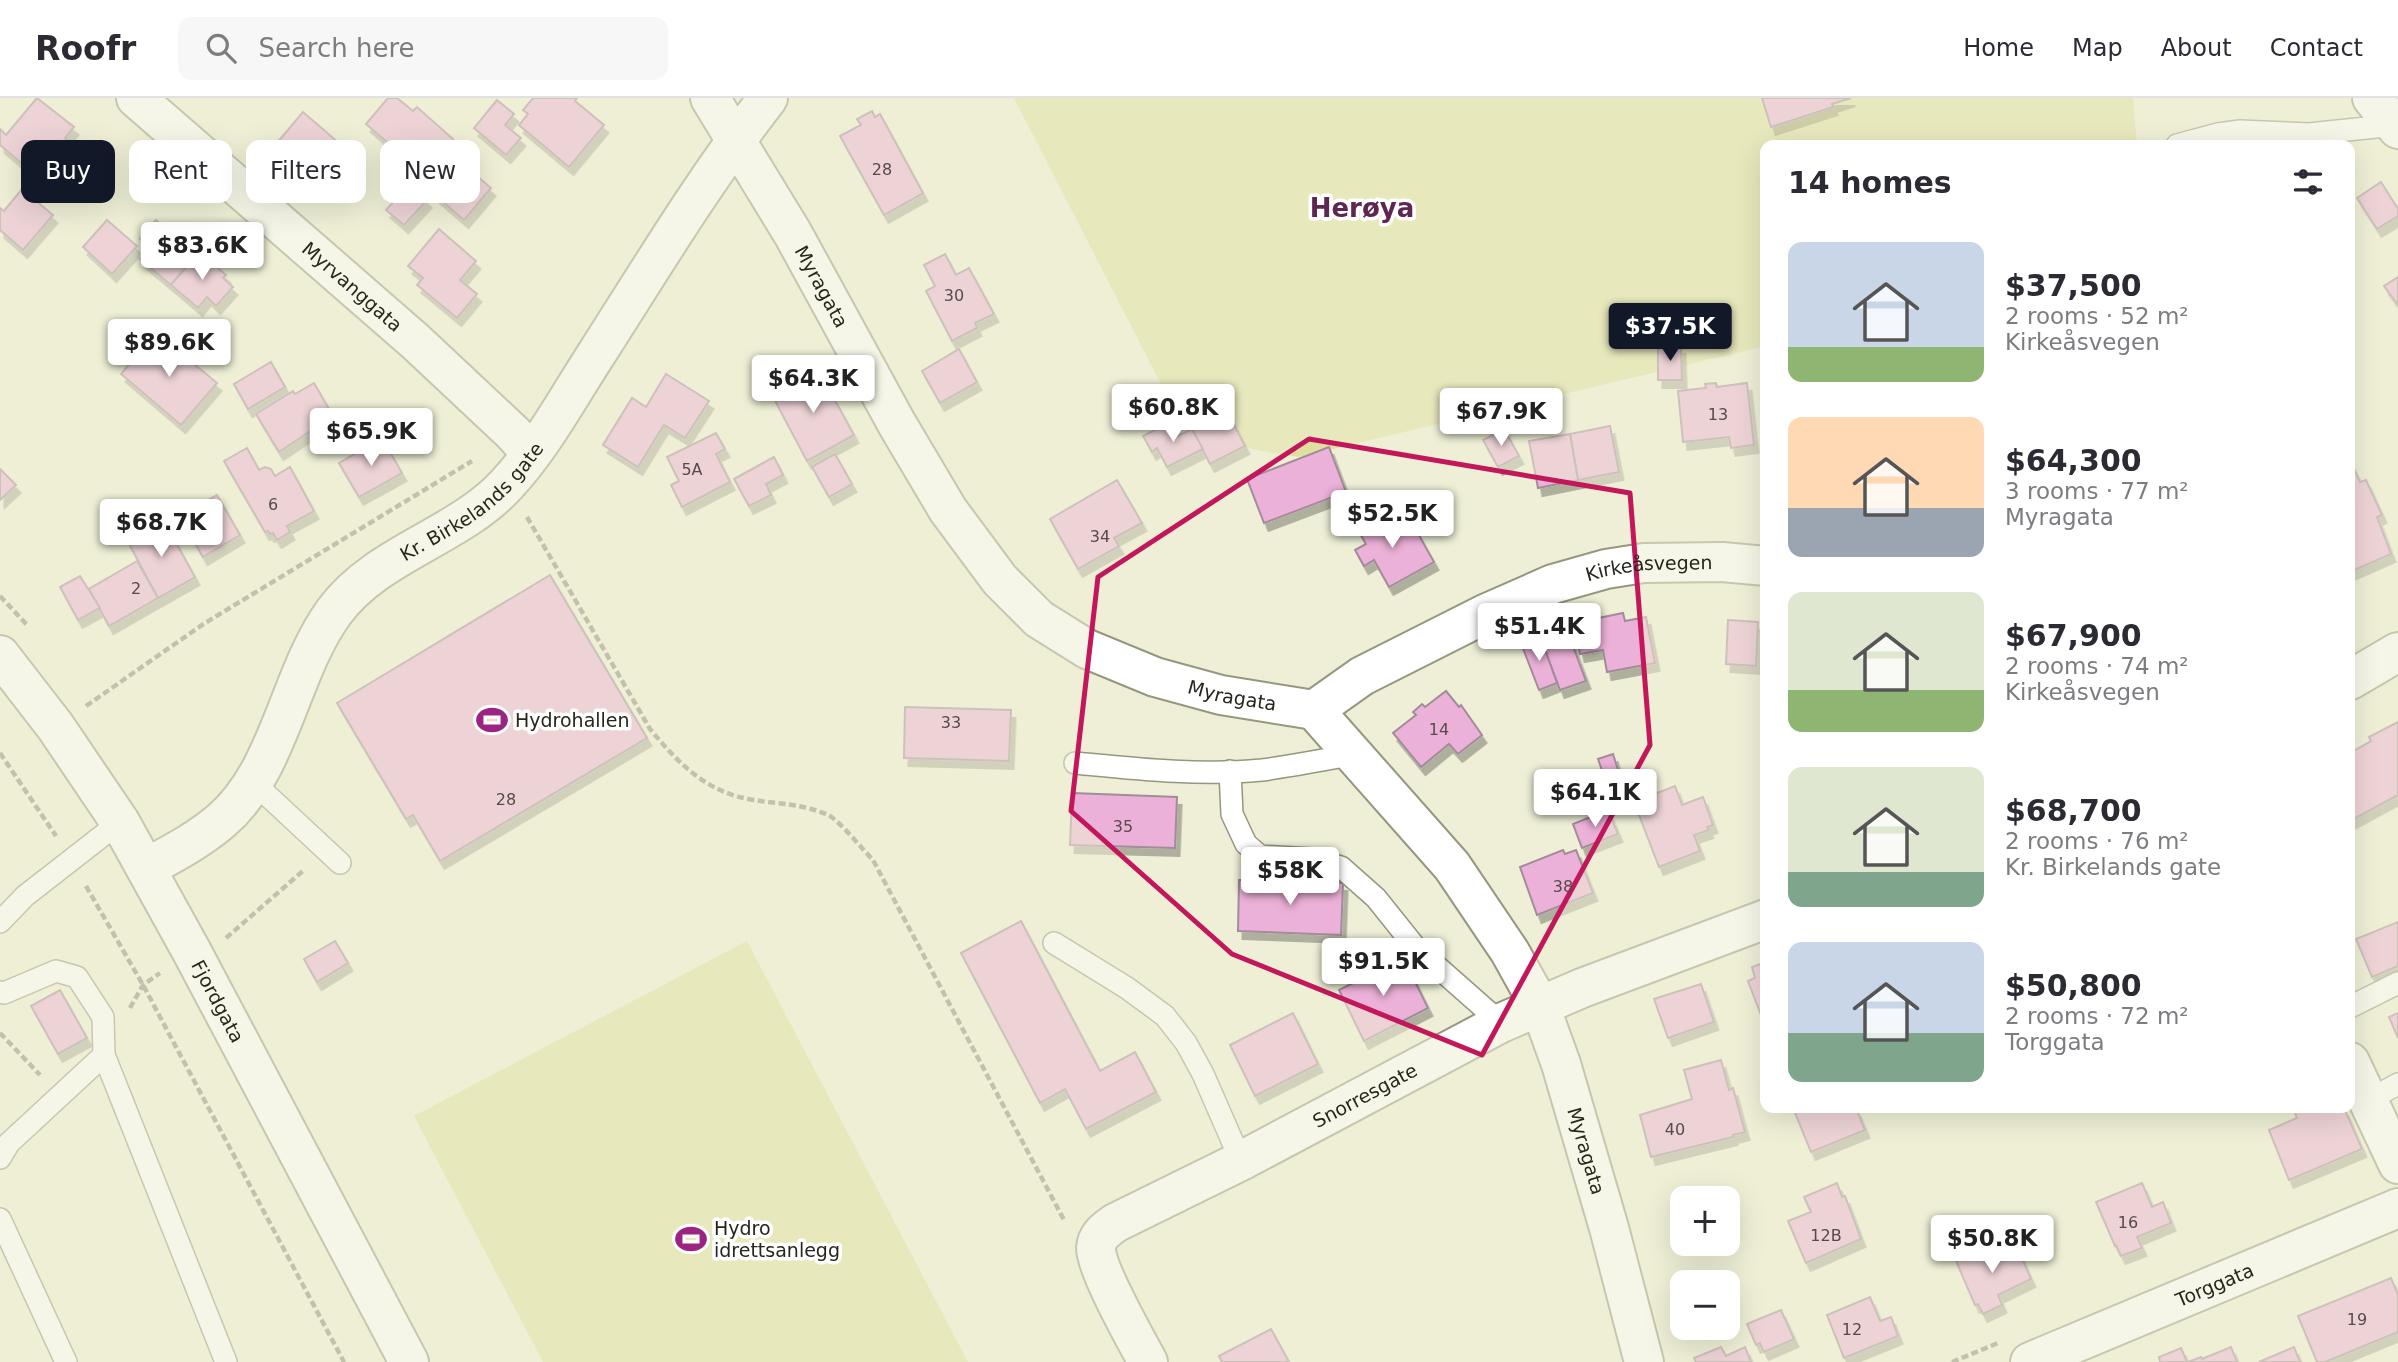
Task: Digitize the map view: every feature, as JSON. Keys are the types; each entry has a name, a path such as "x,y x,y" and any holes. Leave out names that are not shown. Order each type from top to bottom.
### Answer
{"street":[{"name":"Myrvanggata","path":"135,98 406,334 522,443"},
{"name":"Myragata","path":"710,98 793,234 897,424 948,510 1000,580 1039,619 1087,649 1155,677 1221,695 1314,710 1351,755 1452,866 1510,952 1540,1006 1561,1064 1583,1139 1644,1362"},
{"name":"Kr. Birkelands gate","path":"146,868 194,841 223,819 253,782 280,726 310,652 335,611 366,580 477,510 508,483 522,443 734,141 768,98"},
{"name":"Kirkeåsvegen","path":"1314,710 1362,676 1485,614 1553,584 1606,569 1644,563 1721,562 1760,565"},
{"path":"2355,677 2398,652"},
{"name":"Fjordgata","path":"0,655 55,726 120,822 409,1362"},
{"name":"Snorresgate","path":"1096,1248 1100,1235 1115,1223 1241,1161 1501,1023 1760,921"},
{"path":"2355,1067 2383,1092 2398,1164"},
{"name":"Torggata","path":"2030,1362 2398,1208"},
{"path":"1096,1248 1101,1268 1148,1362"}],"lane":[{"path":"2196,140 2240,131 2309,134 2388,117"},
{"path":"1075,763 1175,772 1230,771 1261,770 1351,755"},
{"path":"1230,771 1233,814 1246,844 1260,856 1312,859 1341,867 1376,898 1416,947 1501,1023"},
{"path":"253,782 333,857"},
{"path":"0,922 25,896 120,822"},
{"path":"1054,943 1165,1016 1186,1042 1203,1073 1241,1161"},
{"path":"0,992 4,993 56,971 77,976 103,1017 104,1055 226,1362"},
{"path":"2355,1004 2398,983"},
{"path":"0,1158 9,1143 104,1055"},
{"path":"0,1219 66,1362"}],"path":[{"path":"55,726 205,623 370,522 449,477 522,443"},
{"path":"508,483 650,729 675,760 696,778 722,791 751,800 793,804 830,816 873,860 1066,1225 1096,1248"},
{"path":"0,753 72,860 143,985 344,1362"},
{"path":"215,936 227,938 333,857"},
{"path":"104,1055 143,985 162,971"},
{"path":"0,1033 60,1096"}],"highlighted area":[{"path":"1309,439 1630,493 1650,745 1482,1055 1232,954 1071,811 1098,577"}],"green space":[{"path":"1014,98 2133,98 2137,140 1760,140 1760,347 1299,457 1257,450 1213,437 1190,423 1163,388"},
{"name":"Hydro idrettsanlegg","path":"747,941 968,1362 543,1362 414,1116"}],"building":[{"path":"37,98 74,127 65,138 68,140 21,140 21,163 0,145 0,129 6,135"},
{"path":"388,98 397,98 413,111 417,107 453,139 385,140 366,124"},
{"path":"533,98 577,98 575,101 604,125 569,167 519,125 528,114 523,110"},
{"path":"1762,98 1851,98 1832,104 1833,107 1771,127"},
{"path":"497,100 514,114 505,125 521,138 506,155 474,128"},
{"path":"872,111 875,117 880,114 923,193 884,215 840,136 861,125 857,119"},
{"path":"303,112 335,140 279,140"},
{"path":"480,179 491,188 480,201"},
{"path":"2381,182 2398,209 2398,216 2377,229 2357,198"},
{"path":"21,190 21,203 39,203 53,215 23,250 0,230 0,208 4,211"},
{"path":"392,203 424,203 404,225 386,210"},
{"path":"444,203 478,203 464,220"},
{"path":"107,220 137,246 112,274 83,247"},
{"path":"156,220 165,229 168,225 199,252 171,285 140,259 150,247 140,239"},
{"path":"439,229 476,261 460,280 477,294 457,318 417,285 423,278 408,266"},
{"path":"199,252 226,275 223,278 233,287 216,306 207,297 198,308 171,285"},
{"path":"945,254 956,275 969,268 994,314 975,323 977,328 952,341 926,291 935,286 924,265"},
{"path":"2398,277 2398,305 2384,286"},
{"path":"156,332 217,383 181,425 121,374"},
{"path":"1658,346 1681,346 1682,380 1658,380"},
{"path":"959,349 977,382 940,403 922,371"},
{"path":"271,362 285,387 248,409 234,384"},
{"path":"805,369 811,379 820,373 854,435 807,461 774,399 790,390 784,380"},
{"path":"666,374 709,401 685,438 664,425 638,467 603,445 632,398 646,407"},
{"path":"314,383 333,416 279,452 256,414 293,391 295,394"},
{"path":"1716,383 1717,387 1747,383 1754,445 1731,448 1729,437 1683,442 1678,391 1706,388 1705,384"},
{"path":"1227,411 1245,446 1210,464 1192,429"},
{"path":"1171,422 1178,436 1192,429 1203,449 1167,467 1157,448 1152,452 1143,436"},
{"path":"1610,426 1619,472 1578,480 1570,434"},
{"path":"1504,429 1519,456 1498,467 1483,440"},
{"path":"716,433 725,449 716,454 730,482 682,507 671,485 679,481 667,457"},
{"path":"1570,434 1578,480 1538,488 1529,441"},
{"path":"382,438 402,473 359,497 339,463"},
{"path":"1329,447 1346,492 1264,523 1247,479"},
{"path":"247,448 259,470 265,467 271,469 275,476 290,467 314,511 287,526 290,532 277,540 273,533 265,532 224,461"},
{"path":"835,454 852,484 829,497 812,467"},
{"path":"774,457 783,475 766,484 771,495 749,506 734,479"},
{"path":"0,469 16,485 0,500"},
{"path":"2355,472 2360,482 2366,480 2382,515 2377,517 2391,554 2355,570"},
{"path":"1117,480 1142,523 1114,538 1119,546 1078,569 1050,519"},
{"path":"217,495 240,535 203,557 180,517"},
{"path":"1372,513 1385,536 1411,521 1434,562 1389,587 1374,560 1364,566 1355,550 1366,544 1354,523"},
{"path":"163,519 195,577 158,598 127,540"},
{"path":"137,561 158,598 109,626 89,589"},
{"name":"Hydrohallen","path":"550,575 647,738 440,861 413,815 406,819 337,703"},
{"path":"80,576 100,608 78,620 60,587"},
{"path":"1623,613 1625,621 1646,617 1655,663 1607,672 1603,650 1580,654 1574,623"},
{"path":"1728,620 1758,622 1756,666 1726,664"},
{"path":"1565,625 1586,681 1560,690 1539,634"},
{"path":"1540,636 1557,683 1539,690 1521,643"},
{"path":"1446,691 1459,707 1461,705 1482,735 1458,754 1449,744 1421,767 1393,733 1416,715 1413,712 1422,704 1425,707"},
{"path":"905,707 1011,710 1009,761 904,758"},
{"path":"2398,722 2398,795 2355,818 2355,750 2371,741 2369,737"},
{"path":"1613,754 1622,783 1608,788 1598,759"},
{"path":"1675,786 1682,805 1703,797 1713,825 1707,827 1709,830 1694,835 1700,851 1659,867 1634,802"},
{"path":"1072,793 1177,797 1175,848 1070,845"},
{"path":"1608,810 1618,834 1582,848 1573,824"},
{"path":"1563,850 1565,854 1576,850 1593,893 1537,915 1520,867"},
{"path":"1239,880 1343,883 1341,935 1238,931"},
{"path":"1021,921 1100,1071 1135,1052 1156,1092 1086,1129 1065,1089 1040,1103 961,953"},
{"path":"2398,922 2398,966 2372,977 2356,939"},
{"path":"335,941 348,963 317,982 304,959"},
{"path":"1396,955 1398,959 1403,957 1428,1008 1364,1041 1339,990 1369,975 1366,969"},
{"path":"1760,964 1760,1012 1748,981 1755,978 1752,967"},
{"path":"1701,984 1714,1022 1668,1038 1654,999"},
{"path":"60,990 87,1038 58,1054 31,1006"},
{"path":"1293,1013 1318,1064 1255,1096 1230,1045"},
{"path":"2398,1013 2398,1038 2389,1017"},
{"path":"1721,1060 1729,1090 1733,1088 1745,1132 1651,1157 1640,1115 1692,1099 1684,1070"},
{"path":"1795,1113 1858,1113 1865,1130 1811,1152"},
{"path":"2295,1113 2346,1113 2362,1149 2289,1180 2269,1130 2297,1118"},
{"path":"1837,1183 1842,1197 1845,1196 1861,1239 1806,1263 1788,1221 1811,1212 1804,1197"},
{"path":"2142,1183 2152,1207 2163,1202 2171,1223 2137,1237 2142,1248 2121,1256 2096,1202"},
{"path":"2002,1241 2010,1258 2020,1254 2031,1279 1998,1295 2002,1305 1983,1314 1978,1304 1975,1305 1956,1261"},
{"path":"2391,1278 2398,1295 2398,1332 2325,1362 2317,1362 2298,1316"},
{"path":"1870,1297 1880,1321 1891,1317 1898,1336 1844,1358 1827,1315"},
{"path":"1781,1310 1794,1339 1764,1352 1760,1343 1756,1345 1747,1324"},
{"path":"1271,1329 1289,1362 1222,1362 1219,1356"},
{"path":"1721,1347 1726,1356 1745,1347 1751,1362 1696,1362 1694,1358"},
{"path":"2231,1347 2237,1362 2188,1362 2201,1357 2202,1359"},
{"path":"2294,1347 2300,1362 2259,1362"},
{"path":"2181,1348 2187,1362 2160,1362 2159,1357"}],"place":[{"name":"Hydrohallen","path":"492,720"},
{"name":"Hydro idrettsanlegg","path":"691,1239"}],"district":[{"name":"Herøya","path":"1362,208"}]}
